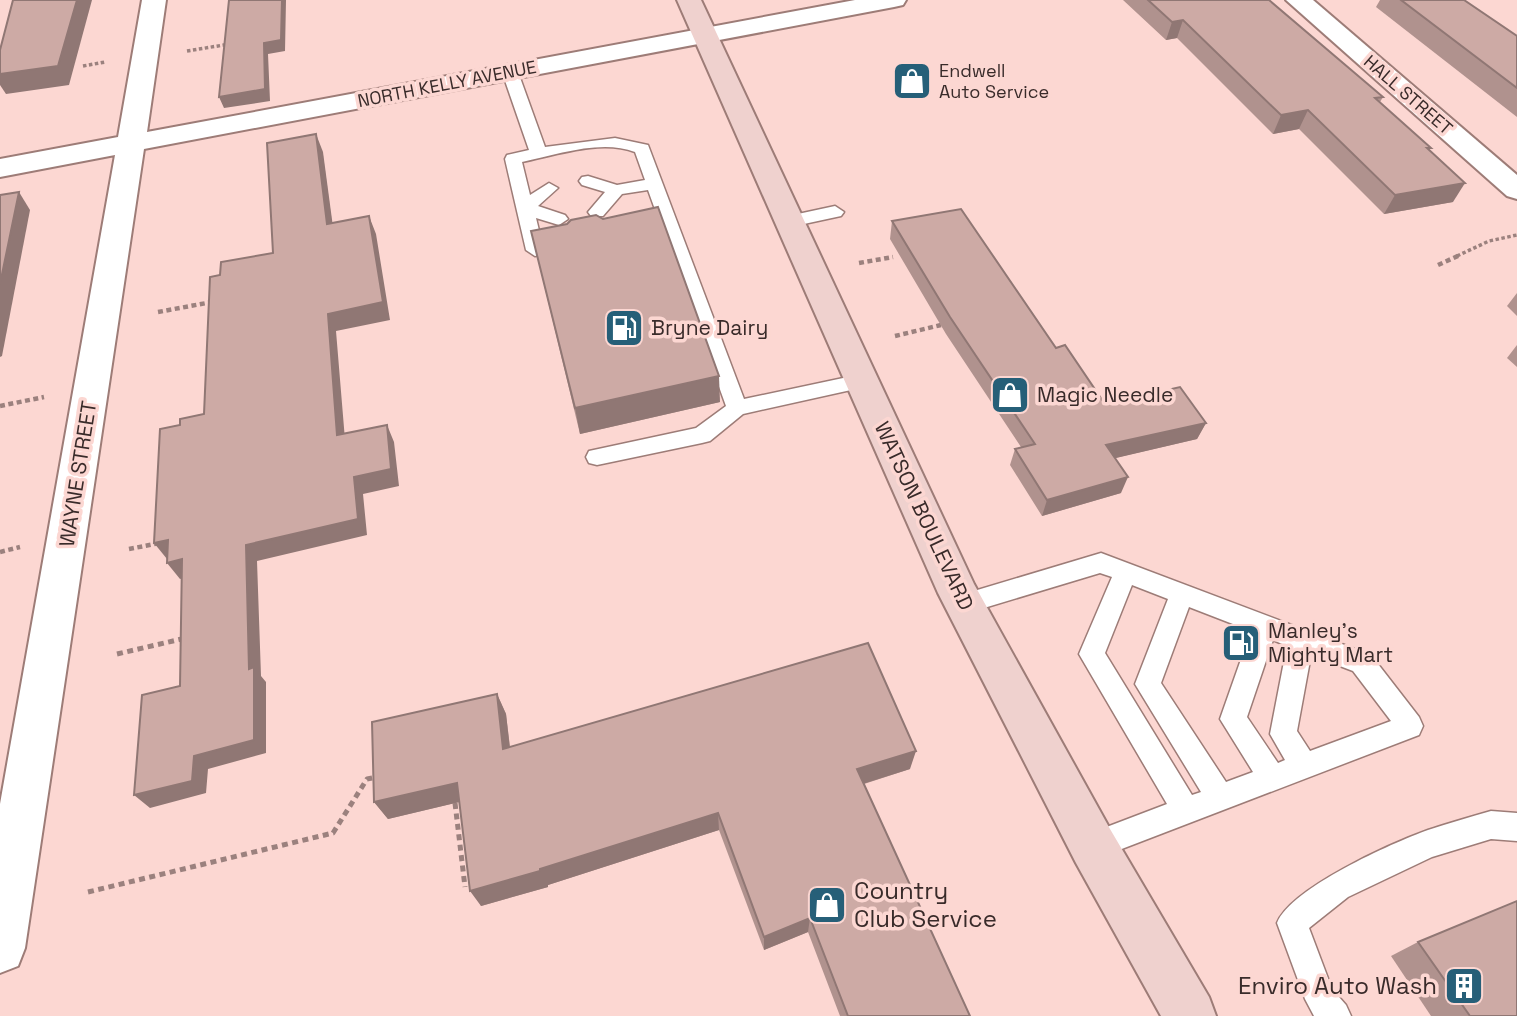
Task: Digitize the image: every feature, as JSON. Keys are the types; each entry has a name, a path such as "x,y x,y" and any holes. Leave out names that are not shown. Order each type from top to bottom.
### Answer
{"street":[{"name":"WAYNE STREET","path":"0,948 154,0"},
{"name":"WATSON BOULEVARD","path":"689,0 964,604 1093,846 1190,1016"},
{"name":"HALL STREET","path":"1298,0 1517,190"},
{"name":"NORTH KELLY AVENUE","path":"0,168 879,1"}],"lane":[{"path":"510,72 538,154"},
{"path":"565,244 534,250 513,159 613,142 633,143 642,149 656,183 664,225 737,408"},
{"path":"588,181 616,190 656,183"},
{"path":"525,208 549,188"},
{"path":"597,212 616,190"},
{"path":"525,208 559,219"},
{"path":"790,221 835,212"},
{"path":"597,457 702,435 737,408 862,381"},
{"path":"964,604 1101,563 1362,663 1410,726 1093,846"},
{"path":"1126,572 1092,654 1186,810"},
{"path":"1182,593 1148,684 1220,797"},
{"path":"1265,626 1233,719 1273,778"},
{"path":"1301,640 1283,734 1305,766"},
{"path":"1335,1016 1320,999 1292,923 1338,887 1427,844 1491,825 1517,827"}],"path":[{"path":"1438,265 1489,241 1517,235"},
{"path":"859,263 893,257"},
{"path":"158,312 219,301"},
{"path":"895,335 942,326"},
{"path":"130,549 168,541"},
{"path":"117,654 193,636"},
{"path":"88,892 333,832 367,779 386,775"},
{"path":"455,803 465,887"}],"building":[{"path":"13,0 77,0 58,66 0,74 0,50"},
{"path":"229,0 282,0 281,40 264,43 265,89 219,97"},
{"path":"1148,0 1269,0 1383,97 1375,98 1431,148 1427,148 1465,183 1395,195 1308,110 1281,115 1183,20 1172,22"},
{"path":"1401,0 1464,0 1517,36 1517,88"},
{"path":"316,134 327,224 369,216 383,302 328,314 337,435 387,425 391,469 354,477 358,519 246,545 249,669 254,667 254,740 194,756 192,781 134,795 142,695 180,686 182,559 167,563 168,540 154,543 160,429 180,425 180,419 204,414 210,277 220,275 221,262 273,253 267,143"},
{"path":"19,192 0,284 0,195"},
{"name":"Bryne Dairy","path":"658,207 719,376 575,408 531,231 596,215 603,219"},
{"path":"961,209 1056,348 1065,345 1105,404 1180,387 1206,423 1106,445 1128,477 1047,500 1015,449 1035,444 950,317 892,221"},
{"path":"868,643 916,751 857,769 970,1016 848,1016 810,918 764,937 718,813 470,891 457,783 374,802 372,722 497,694 503,749"},
{"name":"Enviro Auto Wash","path":"1517,901 1517,1016 1470,1016 1418,942"}],"place":[{"name":"Endwell Auto Service","path":"912,81"},
{"name":"Bryne Dairy","path":"624,328"},
{"name":"Magic Needle","path":"1010,395"},
{"name":"Manley's Mighty Mart","path":"1241,643"},
{"name":"Country Club Service","path":"827,905"},
{"name":"Enviro Auto Wash","path":"1464,986"}]}
